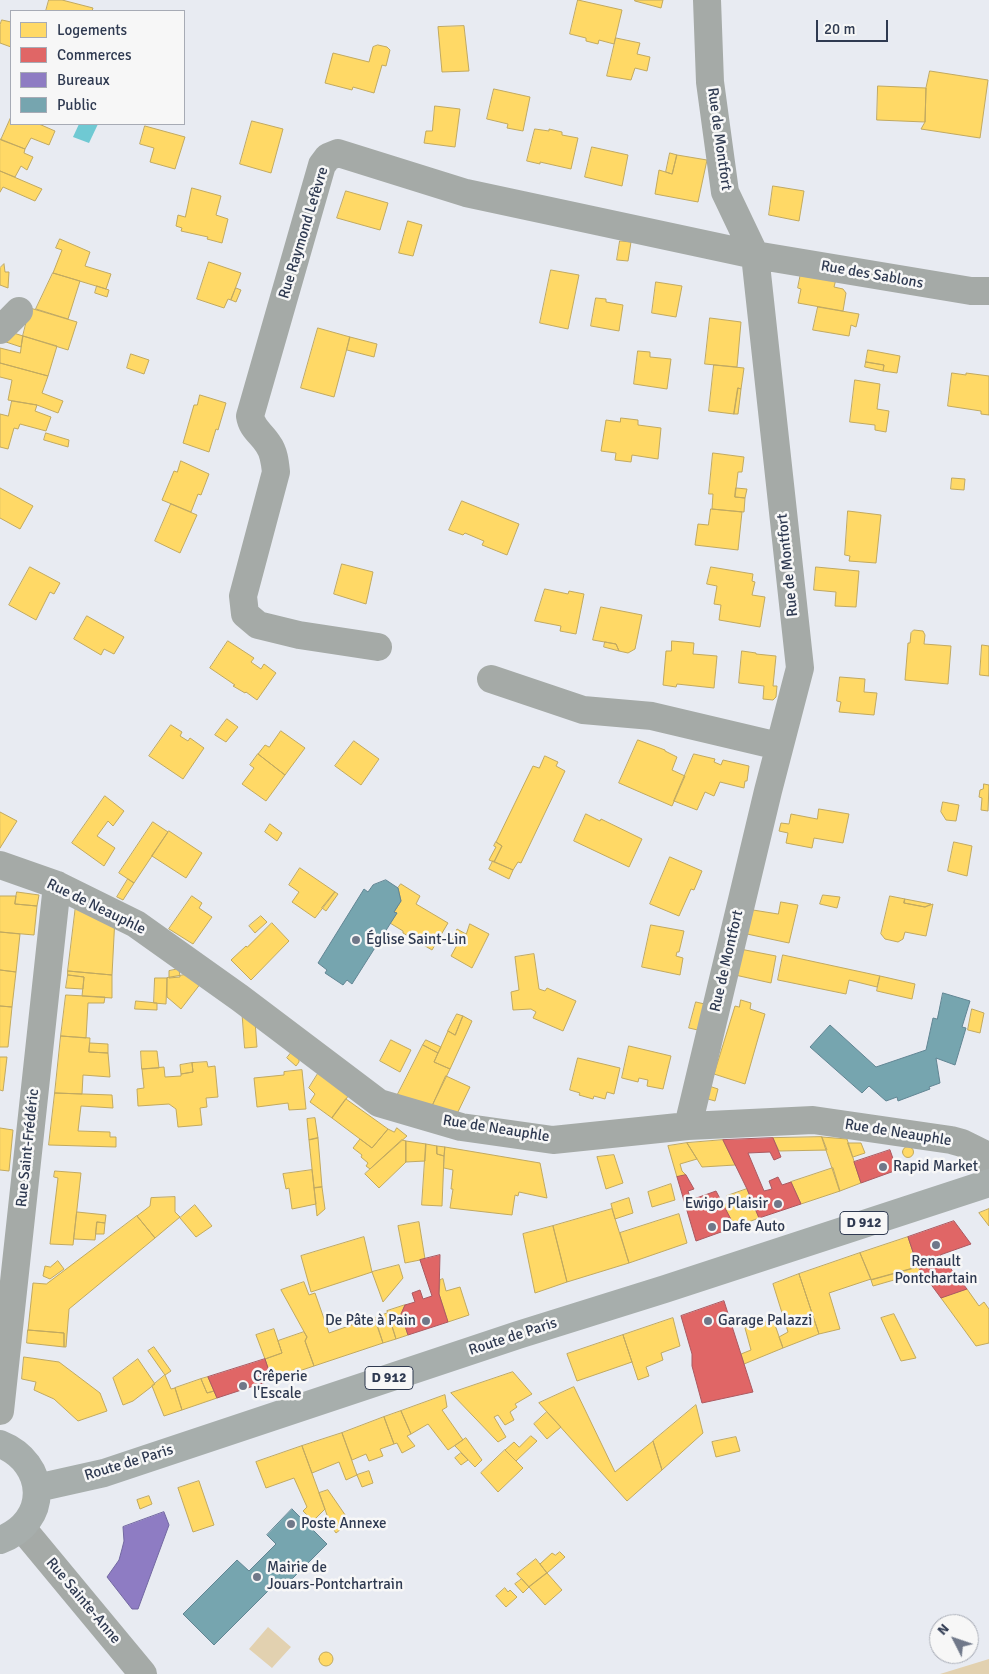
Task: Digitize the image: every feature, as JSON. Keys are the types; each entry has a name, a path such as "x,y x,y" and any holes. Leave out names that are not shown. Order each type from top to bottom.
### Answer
{"main road":[{"name":"Route de Paris","path":"37,1488 104,1473 518,1335 989,1183"},
{"path":"0,1444 13,1449 25,1459 33,1473 37,1488 36,1503 31,1516 11,1534"}],"street":[{"name":"Rue de Montfort","path":"688,1126 779,746 800,668 755,255 725,192 710,82 707,0"},
{"name":"Rue Raymond Lefèvre","path":"378,647 299,635 258,625 245,614 243,596 276,472 274,457 269,445 251,424 250,416 322,165 328,157 338,152 466,193 755,255"},
{"name":"Rue des Sablons","path":"755,255 971,291 989,291"},
{"path":"0,330 19,311"},
{"path":"490,679 583,710 652,716 779,746"},
{"name":"Rue de Neauphle","path":"0,865 57,885 136,924 240,998 379,1103 460,1127 553,1140 688,1126 812,1120 962,1143 984,1154 989,1169"},
{"name":"Rue Saint-Frédéric","path":"0,1411 57,885"},
{"name":"Rue Sainte-Anne","path":"11,1534 143,1674"}],"shaded area":[{"path":"268,1627 291,1647 272,1668 249,1649"},
{"path":"989,1659 989,1674 940,1674 973,1664 979,1664 979,1662"}],"water":[{"path":"79,125 98,125 89,143 73,137"}],"building: Logements":[{"path":"49,0 62,0 93,8 92,10 46,10"},
{"path":"578,0 622,10 614,44 599,40 598,44 586,41 586,38 570,34"},
{"path":"635,0 663,0 661,8"},
{"path":"2,20 10,22 10,47 0,43 0,25"},
{"path":"464,26 469,71 442,72 438,27"},
{"path":"616,38 640,43 637,54 650,57 647,71 635,68 631,80 607,76"},
{"path":"378,45 387,47 390,50 386,66 382,65 374,93 353,87 352,90 325,83 333,53 369,62 373,47"},
{"path":"930,71 988,80 980,138 921,129 925,122 926,88"},
{"path":"878,86 926,88 925,122 877,120"},
{"path":"494,89 530,97 523,131 507,128 508,124 487,119"},
{"path":"435,106 460,109 455,147 424,143 426,131 432,131"},
{"path":"10,119 10,125 41,125 55,131 49,145 31,138 25,149 1,140"},
{"path":"252,121 283,129 271,173 240,164"},
{"path":"145,126 185,137 175,169 150,162 154,148 140,144"},
{"path":"535,129 549,131 549,129 562,132 562,135 578,138 571,169 527,161"},
{"path":"0,139 25,149 24,153 33,157 27,170 21,166 15,177 0,171"},
{"path":"592,147 628,155 622,186 585,177"},
{"path":"670,153 677,155 672,174 666,172"},
{"path":"677,155 707,160 698,202 655,194 659,170 672,174"},
{"path":"0,171 42,189 35,201 3,187 0,192"},
{"path":"773,186 804,191 799,221 769,215"},
{"path":"192,188 221,196 216,215 228,219 222,243 207,239 208,237 181,231 182,228 176,226 178,215 185,217"},
{"path":"346,191 388,203 380,230 337,218"},
{"path":"408,221 422,225 413,256 399,253"},
{"path":"60,239 90,252 85,266 111,274 106,289 53,273 62,250 56,248"},
{"path":"620,241 631,242 628,261 617,260"},
{"path":"209,262 241,273 231,300 228,299 224,308 197,299"},
{"path":"4,264 5,272 9,272 8,288 0,285 0,268"},
{"path":"551,270 579,275 568,329 540,323"},
{"path":"53,273 80,281 68,319 36,309"},
{"path":"801,273 836,279 834,287 843,289 846,293 843,311 798,303 801,289 798,288"},
{"path":"656,282 682,286 676,317 652,313"},
{"path":"97,286 109,290 107,297 95,293"},
{"path":"236,288 241,290 236,302 231,300"},
{"path":"596,298 606,299 606,302 623,305 619,331 591,326"},
{"path":"818,307 859,314 856,327 851,325 849,336 813,330"},
{"path":"30,308 77,322 68,350 23,336"},
{"path":"710,318 741,322 737,367 705,364"},
{"path":"318,328 350,337 334,397 301,388"},
{"path":"4,330 23,336 21,347 0,340"},
{"path":"23,336 57,346 48,376 0,363 0,348 20,353"},
{"path":"350,337 377,344 374,357 347,350"},
{"path":"868,350 900,356 897,373 883,371 884,365 866,362"},
{"path":"638,351 650,352 650,357 671,359 667,389 634,384"},
{"path":"131,354 149,360 144,374 127,368"},
{"path":"866,362 884,365 883,371 865,367"},
{"path":"0,363 48,376 42,393 63,401 58,413 37,405 8,400 12,380 0,377"},
{"path":"714,365 744,368 741,389 738,388 734,414 709,411"},
{"path":"952,373 989,376 989,415 981,414 981,411 948,406"},
{"path":"855,380 880,384 877,409 889,411 886,432 875,430 875,425 850,422"},
{"path":"738,388 741,389 738,414 734,414"},
{"path":"200,395 226,403 209,452 183,443 194,405 197,405"},
{"path":"12,401 37,405 35,411 51,417 46,431 20,424 18,429 14,428 8,449 0,447 0,414 8,416"},
{"path":"621,418 638,420 638,425 661,428 658,459 632,455 631,462 615,460 616,453 601,451 606,420 620,422"},
{"path":"46,433 69,440 68,447 44,440"},
{"path":"713,453 744,457 742,472 738,472 735,497 745,498 744,512 712,509 713,494 709,494"},
{"path":"181,461 209,474 201,495 198,494 191,512 162,500 174,471 177,472"},
{"path":"952,478 965,479 964,490 951,489"},
{"path":"0,488 33,506 20,529 0,518"},
{"path":"736,488 747,489 745,498 735,497"},
{"path":"462,501 519,524 507,555 482,545 484,541 465,533 463,535 449,530"},
{"path":"171,504 197,515 180,553 155,541"},
{"path":"711,509 742,512 738,550 695,545 698,524 708,525"},
{"path":"848,511 881,515 876,563 849,561 850,556 845,555"},
{"path":"342,564 373,572 366,604 334,594"},
{"path":"30,567 60,583 54,594 50,592 36,620 9,605"},
{"path":"711,567 753,574 752,581 755,582 752,595 765,597 760,627 719,620 721,605 714,604 717,586 707,584"},
{"path":"816,567 859,571 856,607 835,606 836,592 814,590"},
{"path":"545,589 568,594 569,591 584,594 576,634 560,631 561,626 535,621"},
{"path":"601,607 642,615 635,649 628,653 619,651 616,644 593,640"},
{"path":"87,616 124,637 114,654 104,649 101,655 74,639"},
{"path":"914,630 923,631 925,635 924,644 951,646 948,684 905,680 908,643 910,643 911,633"},
{"path":"228,641 254,658 251,662 261,669 264,664 276,673 257,700 233,686 235,685 210,668"},
{"path":"672,641 694,643 693,654 717,656 714,688 677,684 676,687 663,685 666,651 671,651"},
{"path":"605,642 616,644 619,651 604,647"},
{"path":"982,645 989,646 989,676 980,675"},
{"path":"742,651 776,656 773,686 777,686 776,697 773,700 763,699 764,686 739,683"},
{"path":"840,677 865,679 864,692 877,693 874,715 839,712 841,702 837,701"},
{"path":"227,719 238,727 226,742 215,735"},
{"path":"171,725 182,732 180,736 188,741 190,738 204,748 183,779 149,756"},
{"path":"281,731 305,748 285,775 258,754 265,745 269,747"},
{"path":"638,740 665,750 677,757 672,770 685,776 672,806 619,783"},
{"path":"354,741 379,759 361,785 335,766"},
{"path":"258,754 285,775 266,801 242,784 254,768 250,765"},
{"path":"694,754 715,759 714,762 721,765 723,760 749,766 744,788 720,782 714,796 705,792 697,810 674,801"},
{"path":"545,756 558,762 556,766 565,771 521,863 518,862 513,870 494,862 502,846 496,842 533,766 539,768"},
{"path":"984,784 989,785 988,811 981,810 982,798 979,797 980,790 983,789"},
{"path":"105,796 124,811 113,826 108,821 97,836 115,848 104,866 72,843"},
{"path":"943,802 959,805 956,821 946,820 941,812"},
{"path":"819,809 849,814 843,843 814,838 812,848 786,843 788,833 779,831 781,823 789,824 791,814 817,819"},
{"path":"0,812 17,821 0,848"},
{"path":"586,814 600,821 601,819 642,839 629,867 574,841"},
{"path":"153,822 168,832 134,883 119,873"},
{"path":"270,824 282,833 277,841 265,832"},
{"path":"169,831 202,853 186,878 152,856"},
{"path":"496,842 502,846 494,862 489,860 496,847 494,846"},
{"path":"954,842 972,846 967,876 948,871"},
{"path":"670,857 702,871 694,890 691,889 679,916 650,904"},
{"path":"493,861 513,870 509,879 489,869"},
{"path":"300,868 335,892 315,918 292,902 299,892 289,885"},
{"path":"128,879 134,883 123,900 117,897"},
{"path":"401,884 420,896 416,904 448,923 432,950 390,923 397,913 394,912 401,901 398,888"},
{"path":"17,892 39,895 37,906 15,904"},
{"path":"335,892 338,894 326,911 322,908"},
{"path":"823,895 840,897 837,908 820,904"},
{"path":"0,896 16,896 15,904 37,906 34,935 0,932"},
{"path":"192,896 202,903 199,908 212,917 193,944 169,929"},
{"path":"890,896 905,899 904,903 925,907 933,904 926,936 905,932 903,939 898,942 885,939 881,934"},
{"path":"905,899 931,904 925,907 904,903"},
{"path":"781,902 798,905 789,943 747,934 753,910 778,914"},
{"path":"76,905 115,917 112,975 68,971"},
{"path":"261,916 267,922 255,933 249,926"},
{"path":"272,923 289,941 251,980 231,960"},
{"path":"470,924 489,934 472,968 451,956 457,945 451,942 457,929 466,934"},
{"path":"651,925 684,931 679,952 677,952 676,956 683,958 680,975 642,967"},
{"path":"0,932 20,934 16,972 0,970"},
{"path":"740,949 776,956 771,983 735,975"},
{"path":"534,954 539,989 545,991 547,988 576,1001 563,1031 533,1018 536,1012 531,1009 513,1010 511,992 519,990 515,957"},
{"path":"783,955 880,976 877,987 849,980 846,994 778,980"},
{"path":"179,969 180,977 169,978 169,971"},
{"path":"0,970 16,972 12,1007 0,1006"},
{"path":"68,971 112,975 112,998 82,996 84,977 68,975"},
{"path":"190,974 201,983 181,1009 167,997 167,978"},
{"path":"68,975 84,977 83,989 66,988"},
{"path":"880,976 915,984 912,999 877,991"},
{"path":"155,978 167,978 166,1004 154,1003"},
{"path":"66,995 105,997 104,1003 88,1003 86,1038 61,1036"},
{"path":"741,1000 751,1003 750,1009 765,1014 745,1084 714,1074 735,1006 739,1007"},
{"path":"136,1001 157,1003 157,1010 135,1009"},
{"path":"696,1002 709,1005 702,1031 689,1028"},
{"path":"0,1006 12,1007 8,1047 0,1047"},
{"path":"972,1009 984,1013 980,1033 968,1030"},
{"path":"242,1010 255,1021 257,1047 245,1048"},
{"path":"457,1014 463,1016 455,1035 448,1031"},
{"path":"463,1016 472,1021 450,1069 434,1062 448,1031 455,1035"},
{"path":"61,1036 90,1038 89,1052 108,1053 110,1077 83,1075 82,1094 55,1093"},
{"path":"391,1040 411,1050 400,1072 380,1061"},
{"path":"426,1040 441,1047 438,1053 423,1045"},
{"path":"90,1043 108,1044 108,1053 89,1052"},
{"path":"423,1045 438,1053 434,1062 450,1069 429,1112 397,1096"},
{"path":"629,1046 671,1056 663,1089 647,1086 648,1080 639,1078 638,1082 622,1078"},
{"path":"141,1051 157,1051 159,1068 142,1069"},
{"path":"291,1053 299,1059 296,1066 287,1058"},
{"path":"0,1057 7,1057 3,1091 0,1090"},
{"path":"578,1058 620,1068 614,1094 607,1092 605,1099 594,1096 593,1099 570,1090"},
{"path":"207,1062 208,1067 215,1066 218,1097 206,1098 207,1107 200,1108 202,1125 178,1127 176,1109 169,1104 138,1106 137,1089 144,1088 142,1069 164,1067 165,1077 181,1076 181,1074 193,1072 192,1063"},
{"path":"192,1063 193,1072 181,1074 180,1065"},
{"path":"302,1070 306,1109 289,1110 288,1103 257,1107 254,1078 284,1075 284,1072"},
{"path":"319,1072 349,1095 332,1118 310,1102 315,1094 309,1088"},
{"path":"446,1076 470,1087 455,1118 432,1107"},
{"path":"703,1084 718,1089 715,1101 708,1099"},
{"path":"55,1093 112,1095 113,1108 81,1106 78,1131 110,1132 110,1137 116,1137 116,1147 49,1145"},
{"path":"346,1099 388,1129 372,1148 332,1118"},
{"path":"315,1118 318,1138 309,1140 307,1119"},
{"path":"0,1128 13,1130 9,1171 0,1170"},
{"path":"397,1128 407,1136 370,1169 366,1166 368,1163 361,1157 362,1155 353,1148 360,1139 372,1148 388,1129 394,1132"},
{"path":"822,1137 827,1150 779,1151 773,1138"},
{"path":"822,1137 847,1139 861,1183 840,1191"},
{"path":"318,1138 322,1187 314,1188 309,1140"},
{"path":"402,1140 406,1141 406,1162 379,1188 365,1174"},
{"path":"723,1140 735,1165 702,1167 687,1143"},
{"path":"406,1141 426,1144 425,1161 406,1162"},
{"path":"687,1143 697,1159 680,1164 682,1171 686,1175 677,1177 668,1146"},
{"path":"848,1143 861,1143 865,1153 853,1157"},
{"path":"426,1144 437,1146 437,1154 444,1156 442,1206 422,1205"},
{"path":"437,1146 445,1147 444,1156 437,1154"},
{"path":"908,1146 914,1152 908,1158 902,1152"},
{"path":"445,1147 540,1163 547,1198 519,1192 518,1196 515,1195 512,1215 450,1208 453,1170 444,1168"},
{"path":"614,1155 623,1183 606,1189 597,1157"},
{"path":"833,1168 840,1191 801,1204 791,1182"},
{"path":"312,1170 316,1204 292,1209 289,1188 286,1189 283,1174"},
{"path":"55,1171 81,1173 73,1245 50,1244 58,1178 54,1177"},
{"path":"671,1184 675,1200 652,1207 648,1192"},
{"path":"322,1187 325,1209 317,1216 314,1188"},
{"path":"747,1189 759,1218 735,1227 723,1205 729,1203 727,1196"},
{"path":"175,1197 175,1212 180,1217 155,1238 137,1216 150,1206 151,1198"},
{"path":"629,1198 633,1213 615,1219 611,1204"},
{"path":"195,1205 212,1226 196,1237 180,1218"},
{"path":"612,1209 629,1263 567,1282 553,1226"},
{"path":"989,1209 989,1226 979,1213"},
{"path":"77,1212 106,1215 105,1223 97,1222 95,1240 74,1239"},
{"path":"679,1214 687,1243 629,1263 620,1233"},
{"path":"137,1216 155,1238 69,1309 66,1347 64,1347 64,1333 28,1330 33,1283 46,1284"},
{"path":"97,1222 105,1223 104,1234 96,1234"},
{"path":"419,1222 425,1259 405,1263 398,1226"},
{"path":"553,1226 567,1282 535,1293 523,1234"},
{"path":"364,1237 372,1272 311,1292 301,1256"},
{"path":"908,1237 918,1267 871,1280 860,1253"},
{"path":"860,1253 871,1279 829,1293 840,1329 819,1334 799,1274"},
{"path":"58,1261 64,1269 50,1279 43,1276 45,1266 50,1267"},
{"path":"399,1265 403,1278 383,1302 372,1272"},
{"path":"918,1267 922,1272 873,1286 871,1280"},
{"path":"799,1274 819,1334 783,1348 779,1337 788,1332 773,1284"},
{"path":"443,1279 446,1291 460,1287 469,1315 448,1322 439,1294 440,1280"},
{"path":"304,1282 309,1295 315,1293 329,1333 374,1317 383,1343 314,1366 305,1341 307,1337 281,1290"},
{"path":"967,1289 979,1306 984,1302 989,1309 989,1343 976,1346 941,1298"},
{"path":"405,1305 401,1314 408,1335 396,1339 387,1311"},
{"path":"388,1313 396,1339 383,1343 375,1318"},
{"path":"894,1314 916,1358 901,1361 881,1318"},
{"path":"673,1318 680,1346 661,1353 663,1360 646,1367 649,1376 638,1380 623,1335"},
{"path":"773,1319 783,1348 744,1364 741,1354 751,1350 745,1328"},
{"path":"274,1329 282,1353 265,1359 256,1335"},
{"path":"28,1330 64,1333 64,1347 27,1343"},
{"path":"304,1332 307,1337 305,1341 314,1366 272,1380 265,1359 282,1353 278,1341"},
{"path":"623,1335 632,1362 577,1381 567,1354"},
{"path":"154,1347 171,1371 165,1375 148,1351"},
{"path":"24,1357 59,1362 100,1393 107,1411 78,1421 54,1399 34,1390 36,1382 22,1379"},
{"path":"138,1359 155,1384 133,1401 123,1405 113,1378"},
{"path":"513,1372 532,1394 515,1404 517,1407 510,1412 514,1420 505,1425 498,1415 494,1417 506,1437 498,1442 451,1393"},
{"path":"165,1375 171,1389 175,1388 182,1410 164,1416 152,1386"},
{"path":"208,1377 214,1391 207,1393 201,1379"},
{"path":"201,1379 207,1393 214,1391 217,1398 182,1410 175,1388"},
{"path":"574,1387 615,1472 653,1441 662,1470 627,1501 539,1403"},
{"path":"445,1395 447,1407 442,1410 463,1440 448,1450 428,1424 411,1434 401,1411"},
{"path":"696,1405 703,1433 662,1470 653,1441"},
{"path":"401,1411 411,1434 407,1436 415,1446 402,1453 397,1443 394,1444 384,1417"},
{"path":"547,1412 561,1427 547,1439 534,1424"},
{"path":"384,1417 394,1444 380,1449 383,1456 369,1461 366,1454 352,1460 342,1433"},
{"path":"342,1433 357,1475 346,1480 339,1462 312,1473 302,1446"},
{"path":"531,1436 537,1441 516,1461 505,1450 514,1442 519,1447"},
{"path":"736,1437 740,1451 716,1457 712,1442"},
{"path":"466,1438 482,1460 475,1467 455,1446"},
{"path":"302,1446 325,1509 313,1521 303,1511 307,1507 294,1478 266,1488 256,1462"},
{"path":"505,1450 523,1468 498,1492 481,1473"},
{"path":"461,1453 468,1460 461,1465 455,1458"},
{"path":"369,1471 373,1483 362,1487 357,1475"},
{"path":"199,1481 214,1525 193,1532 178,1488"},
{"path":"328,1490 350,1522 336,1533 331,1526 319,1493"},
{"path":"149,1496 152,1504 140,1509 137,1500"},
{"path":"560,1552 565,1557 547,1573 540,1564 552,1553 555,1555"},
{"path":"536,1559 547,1573 529,1587 517,1574"},
{"path":"547,1573 562,1590 545,1605 529,1587"},
{"path":"522,1579 529,1587 523,1593 515,1584"},
{"path":"505,1588 517,1597 506,1607 496,1596"},
{"path":"326,1652 331,1654 333,1659 331,1664 326,1666 321,1664 319,1659 321,1654"}],"building: Commerces":[{"path":"773,1138 781,1157 774,1160 770,1152 748,1153 764,1191 772,1189 769,1181 778,1177 782,1185 791,1182 801,1204 759,1218 723,1140"},
{"path":"890,1150 897,1170 861,1183 854,1162"},
{"path":"686,1175 694,1189 688,1191 691,1200 716,1191 735,1227 696,1241 677,1177"},
{"path":"954,1221 971,1244 940,1255 967,1289 941,1298 918,1267 908,1237"},
{"path":"440,1255 439,1294 448,1322 408,1335 401,1314 405,1305 415,1302 412,1293 420,1290 423,1299 432,1296 420,1260"},
{"path":"724,1301 753,1392 702,1403 692,1366 692,1354 681,1316"},
{"path":"265,1359 272,1380 217,1398 208,1377"}],"building: Bureaux":[{"path":"164,1512 169,1525 138,1609 132,1609 107,1577 119,1560 124,1541 123,1527"}],"building: Public":[{"name":"Église Saint-Lin","path":"386,880 398,888 401,901 394,912 397,913 352,984 347,980 343,985 325,973 327,970 318,963 364,889 368,892 373,885"},
{"path":"943,993 970,1001 962,1027 966,1028 955,1065 936,1058 940,1083 929,1087 930,1089 898,1101 897,1097 886,1101 869,1086 862,1093 810,1047 830,1025 876,1067 926,1050 933,1018 937,1019"},
{"name":"Mairie de Jouars-Pontchartrain","path":"292,1509 327,1544 282,1589 276,1583 214,1645 183,1614 237,1560 249,1571 276,1544 267,1535"}],"place":[{"name":"Église Saint-Lin","path":"356,940"},
{"name":"Rapid Market","path":"883,1167"},
{"name":"Ewigo Plaisir","path":"778,1204"},
{"name":"Dafe Auto","path":"712,1227"},
{"name":"Renault Pontchartain","path":"936,1245"},
{"name":"De Pâte à Pain","path":"426,1321"},
{"name":"Garage Palazzi","path":"708,1321"},
{"name":"Crêperie l'Escale","path":"243,1386"},
{"name":"Poste Annexe","path":"291,1524"},
{"name":"Mairie de Jouars-Pontchartrain","path":"257,1577"}]}
